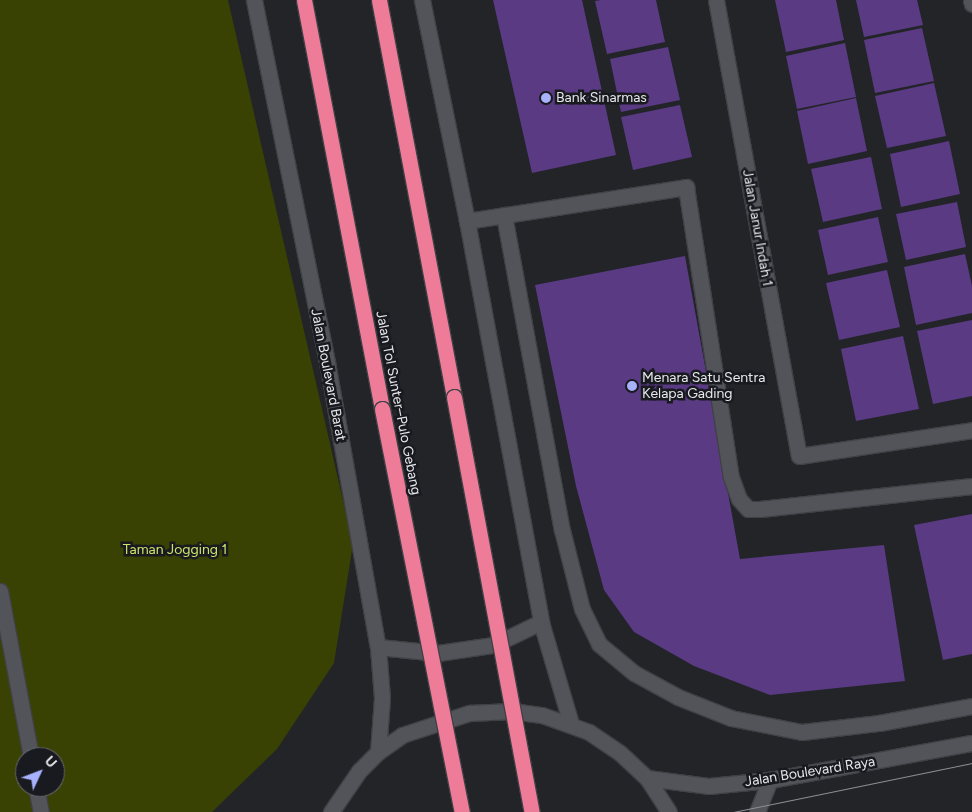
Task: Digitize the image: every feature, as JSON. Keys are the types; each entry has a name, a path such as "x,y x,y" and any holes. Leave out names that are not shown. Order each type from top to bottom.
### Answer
{"highway":[{"name":"Jalan Tol Sunter–Pulo Gebang","path":"304,0 462,812"},
{"path":"379,0 532,812"}],"main road":[{"name":"Jalan Boulevard Barat","path":"254,0 327,362 378,647 382,698 378,752"},
{"path":"422,0 467,221 541,622 571,724"},
{"name":"Jalan Janur Indah 1","path":"716,0 799,456 972,430"},
{"path":"971,0 972,4"},
{"path":"467,221 686,187 731,477 739,499 748,509 972,486"},
{"path":"504,216 562,530 582,609 599,644 634,674 678,696 731,718 802,732 879,724 972,706"},
{"path":"0,591 29,747"},
{"path":"378,647 438,653 493,645 541,622"},
{"path":"331,809 378,752 402,735 469,713 512,711 571,724 620,753 647,778 669,812"},
{"name":"Jalan Boulevard Raya","path":"647,778 709,786 770,780 972,743"},
{"path":"757,812 770,780"},
{"path":"38,797 41,812"}],"green space":[{"name":"Taman Jogging 1","path":"0,0 228,0 353,544 334,663 277,749 212,812 0,812"}],"building":[{"path":"493,0 582,0 616,155 532,173"},
{"path":"656,0 665,42 607,54 595,1"},
{"path":"775,0 836,0 844,40 786,52"},
{"path":"856,0 917,0 923,25 864,37"},
{"path":"922,28 934,81 875,93 864,40"},
{"path":"845,43 856,97 797,109 786,56"},
{"path":"668,47 680,100 621,112 610,59"},
{"path":"934,83 946,136 887,148 875,96"},
{"path":"856,98 867,151 808,164 797,111"},
{"path":"680,105 692,157 633,170 621,117"},
{"path":"949,141 960,194 901,207 890,154"},
{"path":"871,157 882,209 823,222 811,169"},
{"path":"957,202 966,247 906,260 896,214"},
{"path":"878,217 888,262 828,275 818,230"},
{"path":"965,254 972,286 972,313 916,325 904,267"},
{"name":"Menara Satu Sentra Kelapa Gading","path":"685,256 740,559 884,545 905,681 770,695 694,666 634,632 604,590 576,486 535,285"},
{"path":"887,270 900,327 839,340 826,283"},
{"path":"972,320 972,396 933,404 917,331"},
{"path":"903,336 919,409 856,421 841,349"},
{"path":"972,514 972,654 943,660 914,525"}],"tram line":[{"path":"733,812 972,763"}],"place":[{"name":"Bank Sinarmas","path":"546,98"},
{"name":"Menara Satu Sentra Kelapa Gading","path":"632,386"}]}
